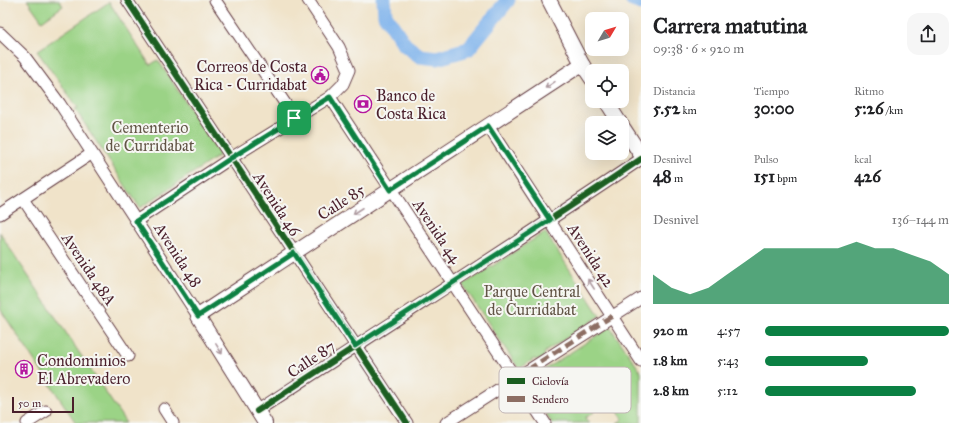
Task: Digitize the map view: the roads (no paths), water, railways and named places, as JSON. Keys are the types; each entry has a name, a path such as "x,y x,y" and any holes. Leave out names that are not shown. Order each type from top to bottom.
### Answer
{"main road":[{"path":"549,0 585,68"},
{"name":"Calle 85","path":"198,316 582,64"},
{"path":"629,137 641,155"},
{"name":"Avenida 48","path":"198,316 265,423"}],"street":[{"name":"Avenida 46","path":"127,0 407,423"},
{"path":"215,0 294,118"},
{"path":"136,221 231,158 330,97 342,84 349,70 339,47 308,0"},
{"name":"Avenida 48","path":"0,33 25,57 60,104 91,154 198,316"},
{"name":"Avenida 44","path":"330,97 508,367"},
{"name":"Avenida 42","path":"488,126 641,361"},
{"path":"0,214 91,154"},
{"name":"Calle 87","path":"257,411 641,159"},
{"name":"Avenida 48A","path":"23,199 128,356"},
{"path":"532,367 641,298"},
{"path":"446,423 499,388"},
{"path":"164,409 173,423"},
{"path":"27,423 46,411"},
{"name":"Avenida 44","path":"538,413 545,423"}],"waterway":[{"path":"384,0 385,15 405,45 420,56 437,58 468,49 508,0"},
{"path":"632,0 641,3"}],"place":[{"name":"Correos de Costa Rica - Curridabat","path":"320,75"},
{"name":"Banco de Costa Rica","path":"363,104"},
{"name":"Condominios El Abrevadero","path":"24,369"}],"park label":[{"name":"Cementerio de Curridabat","path":"150,136"},
{"name":"Parque Central de Curridabat","path":"532,300"}]}
